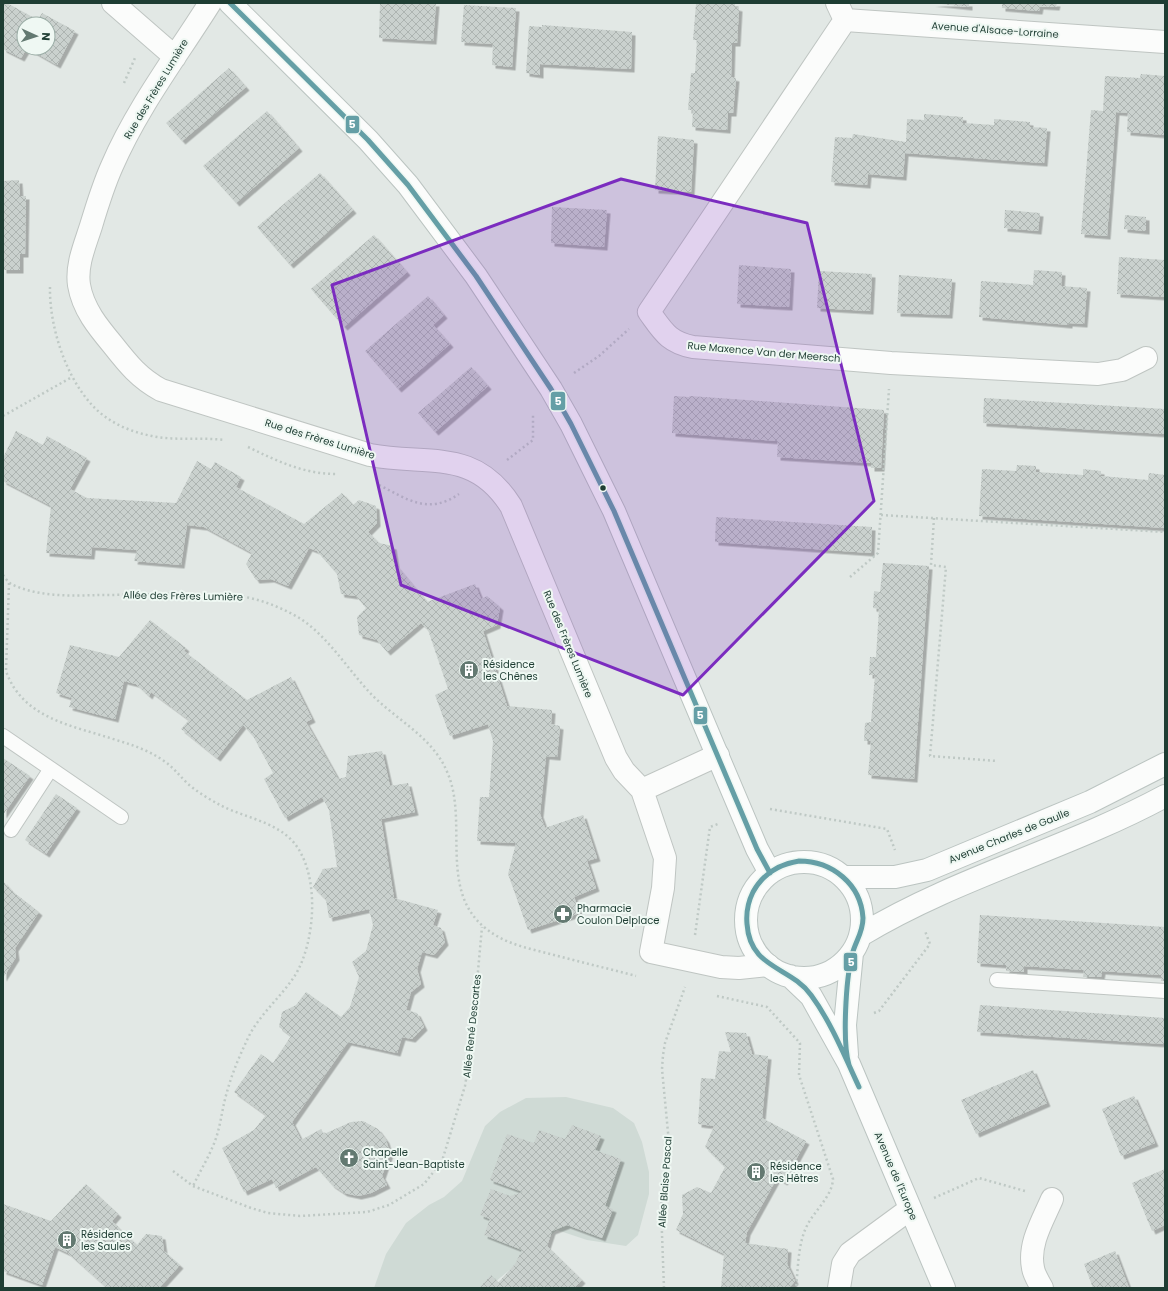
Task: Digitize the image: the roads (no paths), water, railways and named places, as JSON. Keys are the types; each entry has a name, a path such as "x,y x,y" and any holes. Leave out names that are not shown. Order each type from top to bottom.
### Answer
{"street":[{"path":"113,3 147,31 175,57"},
{"name":"Rue des Frères Lumière","path":"210,3 138,115 112,167 81,257 79,285 82,298 91,316 100,330 142,379 171,394 370,455 396,459 446,461 467,467 485,477 503,494 511,506 616,758 624,771 642,790 665,858 663,888 651,952 730,968 768,965"},
{"path":"230,3 368,140 408,185 480,282 551,389 571,424 614,511 757,849 770,873"},
{"name":"Avenue d'Alsace-Lorraine","path":"841,12 1165,42"},
{"name":"Rue Maxence Van der Meersch","path":"841,12 649,312 665,334 680,345 693,347 891,362 1098,374 1122,370 1146,358"},
{"path":"642,790 718,755"},
{"name":"Avenue Charles de Gaulle","path":"844,877 895,877 927,870 1090,802 1165,764"},
{"path":"856,944 863,915 860,901 854,888 844,877 825,865 806,861 787,864 770,873 756,887 748,906 746,916 747,931 752,945 760,958 780,973 790,976 810,978 825,974 838,967 856,944 897,913 928,898 1117,820 1165,796"},
{"name":"Avenue de l'Europe","path":"849,1064 846,1048 845,1025 856,944"},
{"name":"Avenue de l'Europe","path":"790,976 811,996 849,1064 944,1288"},
{"path":"1042,1288 1033,1268 1032,1256 1037,1231 1052,1199"},
{"path":"839,1288 843,1264 850,1253 910,1209"}],"lane":[{"path":"3,736 50,770 121,817"},
{"path":"11,830 50,770"},
{"path":"997,980 1165,991"}],"place":[{"name":"Résidence les Chênes","path":"469,670"},
{"name":"Pharmacie Coulon Delplace","path":"563,914"},
{"name":"Chapelle Saint-Jean-Baptiste","path":"349,1158"},
{"name":"Résidence les Hêtres","path":"756,1172"},
{"name":"Résidence les Saules","path":"67,1240"}]}
